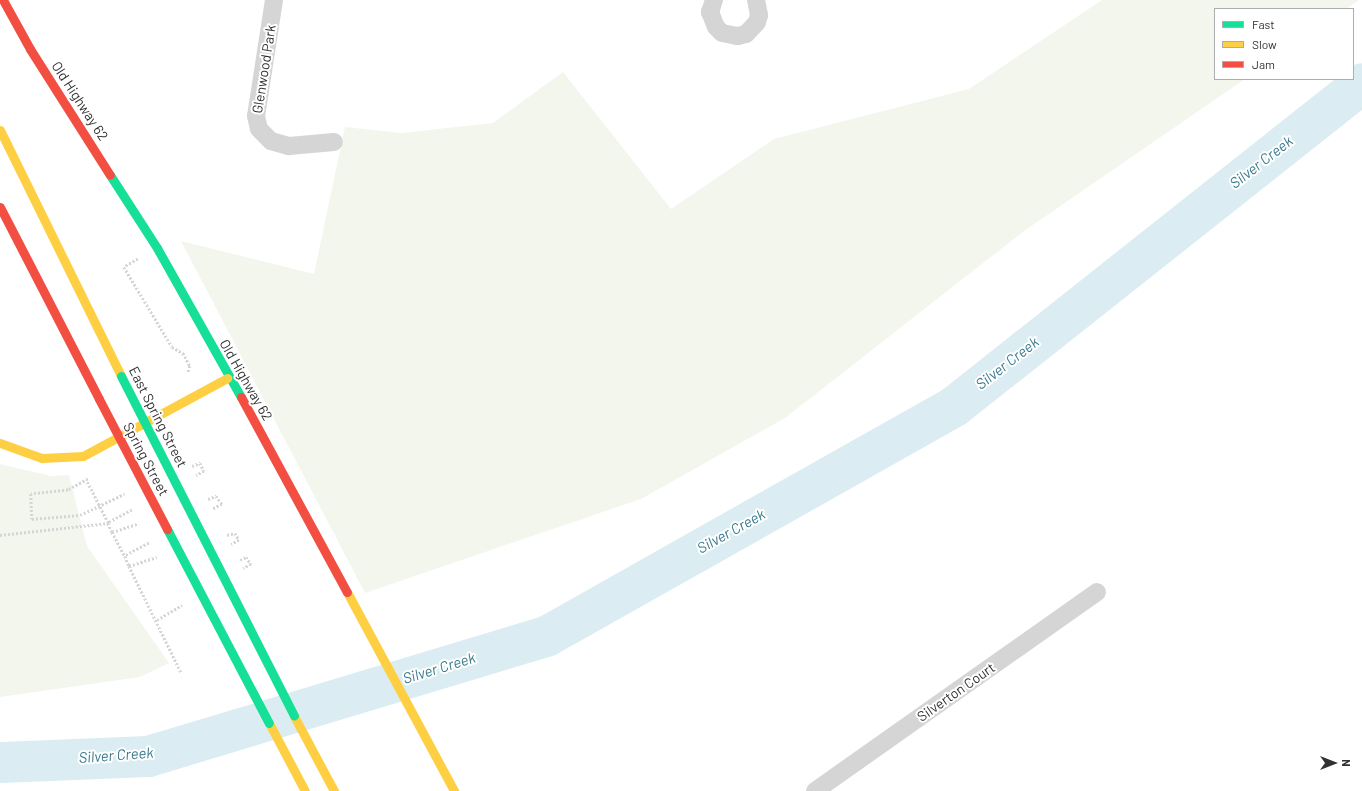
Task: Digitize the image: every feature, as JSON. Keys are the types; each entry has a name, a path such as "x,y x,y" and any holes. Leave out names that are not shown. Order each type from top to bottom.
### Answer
{"main road":[{"name":"Old Highway 62","path":"3,0 30,49 157,248 228,378 270,450 454,791"},
{"name":"East Spring Street","path":"0,130 121,376 294,716 334,791"},
{"name":"Spring Street","path":"0,207 305,791"},
{"path":"0,443 42,458 83,456 228,378"}],"street":[{"name":"Glenwood Park","path":"274,0 256,116 259,129 271,140 290,146 334,142"},
{"path":"714,0 710,12 716,27 722,33 738,36 746,34 757,22 759,15 756,0"},
{"name":"Silverton Court","path":"815,791 1097,592"}],"path":[{"path":"157,248 124,267 172,347 183,353 190,366 186,378"},
{"path":"0,535 108,523 86,480"},
{"path":"112,532 125,556"},
{"path":"129,566 182,674"}],"shaded area":[{"path":"1102,0 1359,0 1347,8 1214,8 1214,80 1244,80 1024,231 785,418 641,499 365,593 181,241 314,274 345,127 401,133 493,123 563,72 671,209 774,139 969,89"},
{"path":"0,464 51,476 69,475 87,546 169,663 140,677 0,697"}],"waterway":[{"name":"Silver Creek","path":"0,762 148,756 546,636 954,406 1362,83"}],"traffic: fast":[{"path":"110,175 157,248 241,397"},
{"path":"121,376 294,716"},
{"path":"167,529 269,723"}],"traffic: slow":[{"path":"0,130 121,376"},
{"path":"0,443 42,458 83,456 227,378"},
{"path":"347,592 454,791"},
{"path":"294,716 334,791"},
{"path":"269,723 305,791"}],"traffic: jam":[{"path":"3,0 30,49 110,175"},
{"path":"0,207 99,399"},
{"path":"241,397 347,592"},
{"path":"99,399 167,529"}]}
